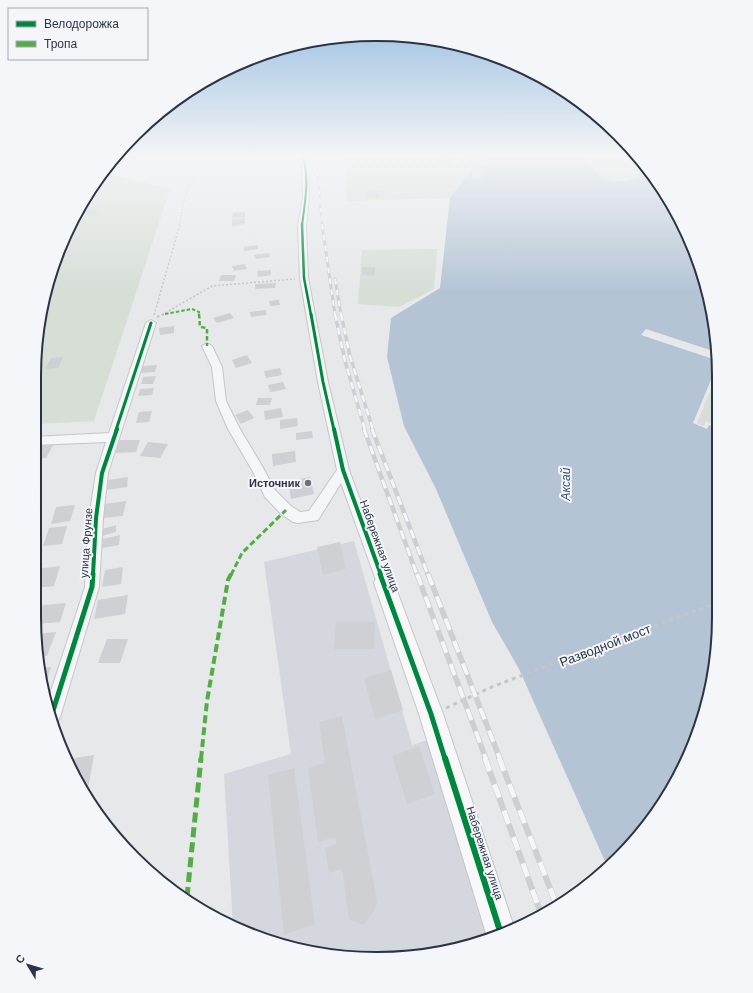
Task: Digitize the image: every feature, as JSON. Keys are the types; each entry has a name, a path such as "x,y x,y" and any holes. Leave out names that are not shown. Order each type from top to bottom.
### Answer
{"street":[{"name":"Набережная улица","path":"306,200 302,226 304,278 323,382 343,470 431,714 499,928"},
{"name":"улица Фрунзе","path":"54,708 92,587 96,518 102,473 151,323"},
{"path":"207,346 216,367 221,401 234,429 258,469 270,493 286,510 298,518 313,516 343,470"},
{"path":"41,441 114,437"}],"path":[{"path":"151,323 182,217 185,200"},
{"path":"151,323 156,317 165,314 212,286 304,278"}],"shaded area":[{"path":"91,200 166,200 94,421 41,424 42,355 47,311 52,290 67,248"},
{"path":"437,249 434,289 399,307 358,304 362,250"},
{"path":"712,387 712,423 706,421 704,426 697,423"},
{"path":"354,541 412,745 428,740 484,892 495,930 463,941 442,946 376,952 311,946 269,934 233,919 224,774 291,754 264,562"}],"water":[{"name":"Аксай","path":"450,200 662,200 686,248 701,290 709,333 712,376 693,423 707,429 709,425 712,426 712,616 706,682 701,703 686,745 667,784 643,821 605,862 519,669 492,622 436,489 404,426 387,357 391,318 440,288"}],"pier":[{"path":"646,329 711,350 711,358 641,335"}],"building":[{"path":"98,210 96,214 83,216 85,212"},
{"path":"245,212 245,217 232,218 233,213"},
{"path":"245,218 245,224 232,226 232,219"},
{"path":"258,245 258,249 244,251 244,247"},
{"path":"269,253 270,257 256,259 254,255"},
{"path":"245,264 247,269 234,271 232,266"},
{"path":"362,267 375,267 375,275 362,275"},
{"path":"271,270 271,275 258,277 257,271"},
{"path":"221,275 236,275 234,281 219,281"},
{"path":"276,283 275,288 255,289 255,284"},
{"path":"279,300 280,305 270,306 269,301"},
{"path":"266,310 266,315 251,317 250,312"},
{"path":"230,313 234,318 217,323 213,318"},
{"path":"174,326 174,333 160,335 159,328"},
{"path":"247,355 252,363 236,368 232,360"},
{"path":"63,357 58,368 45,369 51,358"},
{"path":"157,365 155,372 141,373 143,366"},
{"path":"280,368 282,375 266,378 264,371"},
{"path":"156,376 153,384 141,384 143,377"},
{"path":"283,382 286,389 270,392 268,385"},
{"path":"154,388 152,395 138,396 140,389"},
{"path":"258,398 272,398 270,405 256,405"},
{"path":"281,408 283,417 265,420 264,411"},
{"path":"248,410 254,418 241,424 235,415"},
{"path":"152,411 149,422 136,423 139,412"},
{"path":"297,418 298,426 280,429 280,420"},
{"path":"312,431 313,438 296,440 296,433"},
{"path":"120,440 140,440 136,452 115,453"},
{"path":"148,442 168,444 160,458 140,456"},
{"path":"53,445 46,458 41,458 41,446"},
{"path":"295,451 296,462 273,466 272,454"},
{"path":"128,477 127,487 106,490 108,480"},
{"path":"310,477 314,494 291,499 288,481"},
{"path":"126,501 123,516 102,518 105,504"},
{"path":"75,505 70,521 51,524 56,507"},
{"path":"116,525 116,532 102,536 102,529"},
{"path":"67,526 62,544 43,546 49,528"},
{"path":"120,535 119,545 102,548 103,539"},
{"path":"340,542 346,569 323,575 317,547"},
{"path":"60,566 54,586 41,587 41,568"},
{"path":"123,567 121,584 102,587 105,570"},
{"path":"128,595 125,614 94,619 98,600"},
{"path":"66,603 60,622 41,624 41,610 43,605"},
{"path":"336,622 375,622 374,649 334,649"},
{"path":"56,632 47,656 44,656 42,633"},
{"path":"107,639 128,639 120,663 98,663"},
{"path":"51,667 47,681 45,668"},
{"path":"391,670 403,710 375,719 364,678"},
{"path":"342,716 377,901 375,909 364,925 349,919 342,869 329,873 325,848 337,844 335,837 318,842 308,768 325,763 319,722"},
{"path":"419,746 435,794 407,804 392,756"},
{"path":"94,755 88,787 76,765 73,758"},
{"path":"294,768 315,924 284,935 268,775"}],"railway":[{"path":"320,200 322,225"},
{"path":"322,224 335,315"},
{"path":"335,279 341,315"},
{"path":"335,314 345,361 365,430"},
{"path":"341,314 350,356 373,430"},
{"path":"364,429 417,575"},
{"path":"372,429 428,575"},
{"path":"417,574 486,759"},
{"path":"428,574 500,759"},
{"path":"485,758 539,909"},
{"path":"499,758 555,900"}],"marked path":[{"path":"165,314 192,309 199,312 200,327 207,328 207,346"},
{"path":"187,893 207,701 228,580 242,553 286,510"}],"cycle path":[{"path":"306,200 302,226 304,278 323,382 343,470 431,714 499,928"},
{"path":"54,708 92,587 96,518 102,473 151,323"}],"place":[{"name":"Источник","path":"308,483"}]}
